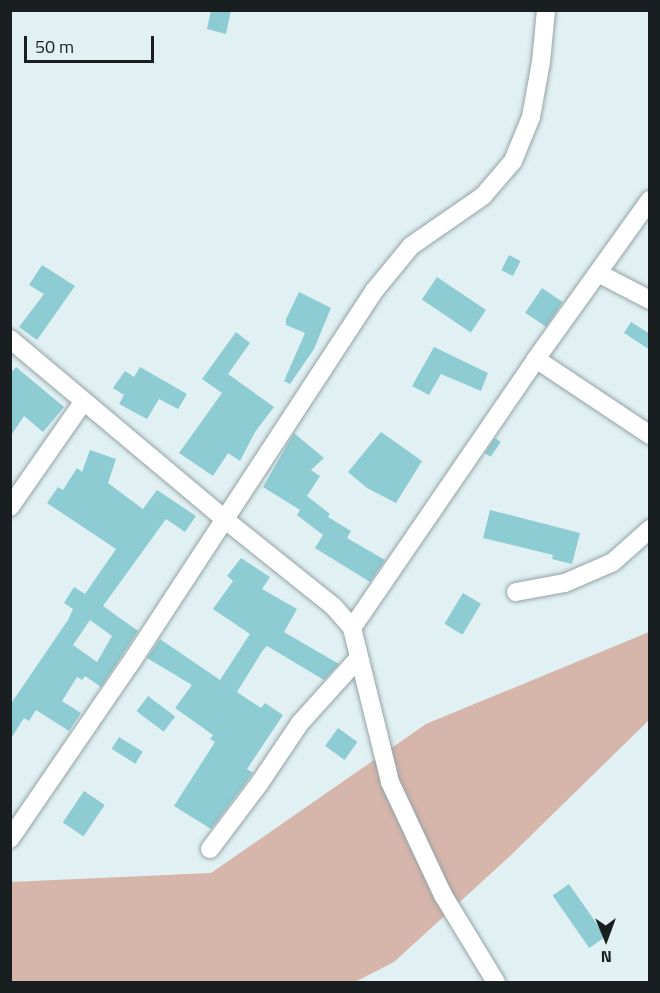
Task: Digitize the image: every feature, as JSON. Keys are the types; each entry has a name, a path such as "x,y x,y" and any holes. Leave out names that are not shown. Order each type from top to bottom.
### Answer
{"street":[{"path":"10,839 130,664 223,518 374,291 411,246 483,196 513,161 531,117 541,62 546,10"},
{"path":"352,628 536,359 650,201"},
{"path":"598,273 650,300"},
{"path":"10,339 223,518 334,607 352,628 357,660 390,782 443,895 496,982"},
{"path":"536,359 650,435"},
{"path":"10,507 84,401"},
{"path":"516,592 565,583 613,562 650,529"},
{"path":"210,849 259,784 300,723 357,660"}],"shaded area":[{"path":"649,632 649,720 509,857 394,962 355,982 11,982 10,882 211,873 426,724"}],"building":[{"path":"211,10 231,10 226,34 207,29"},
{"path":"509,255 521,261 513,276 501,270"},
{"path":"42,265 75,286 37,340 19,327 44,294 29,285"},
{"path":"437,277 486,310 471,332 422,299"},
{"path":"542,288 563,302 546,327 525,313"},
{"path":"299,292 331,308 314,349 290,384 284,381 305,333 286,325 286,319"},
{"path":"631,322 650,334 650,350 624,333"},
{"path":"236,332 250,343 228,374 274,407 255,432 240,461 228,453 213,476 179,453 222,393 202,379"},
{"path":"434,347 488,373 481,391 441,374 429,395 412,386"},
{"path":"16,367 64,407 43,432 24,416 10,437 10,374"},
{"path":"140,367 187,394 178,409 159,399 147,419 119,404 124,395 113,388 125,371 134,377"},
{"path":"381,432 422,461 396,503 367,488 348,472"},
{"path":"294,433 324,458 311,470 320,476 307,496 330,514 328,517 351,531 347,538 385,560 370,582 315,548 323,535 297,515 300,510 263,487"},
{"path":"495,438 501,442 491,457 485,453"},
{"path":"90,450 116,459 108,483 143,509 157,490 196,516 185,532 166,519 103,606 138,631 101,687 85,676 82,680 77,677 62,701 81,713 69,731 36,710 29,721 24,718 10,740 10,705 68,620 73,609 64,603 74,587 85,594 116,549 47,503 58,487 63,490 77,468 82,472","holes":["90,620 112,636 97,662 73,645"]},
{"path":"490,510 580,533 572,564 552,559 553,555 483,538"},
{"path":"241,558 270,577 262,589 297,609 284,632 339,664 324,680 267,646 263,650 237,692 261,708 265,703 283,715 247,769 253,773 211,829 174,806 215,742 210,739 213,735 175,708 192,685 147,658 160,639 220,680 250,634 213,609 233,581 227,576"},
{"path":"463,593 481,604 462,635 444,624"},
{"path":"148,696 175,716 164,732 137,711"},
{"path":"338,728 357,742 344,760 325,746"},
{"path":"119,737 143,752 135,764 112,749"},
{"path":"84,791 105,805 83,836 63,823"},
{"path":"569,884 606,936 589,948 553,895"}]}
